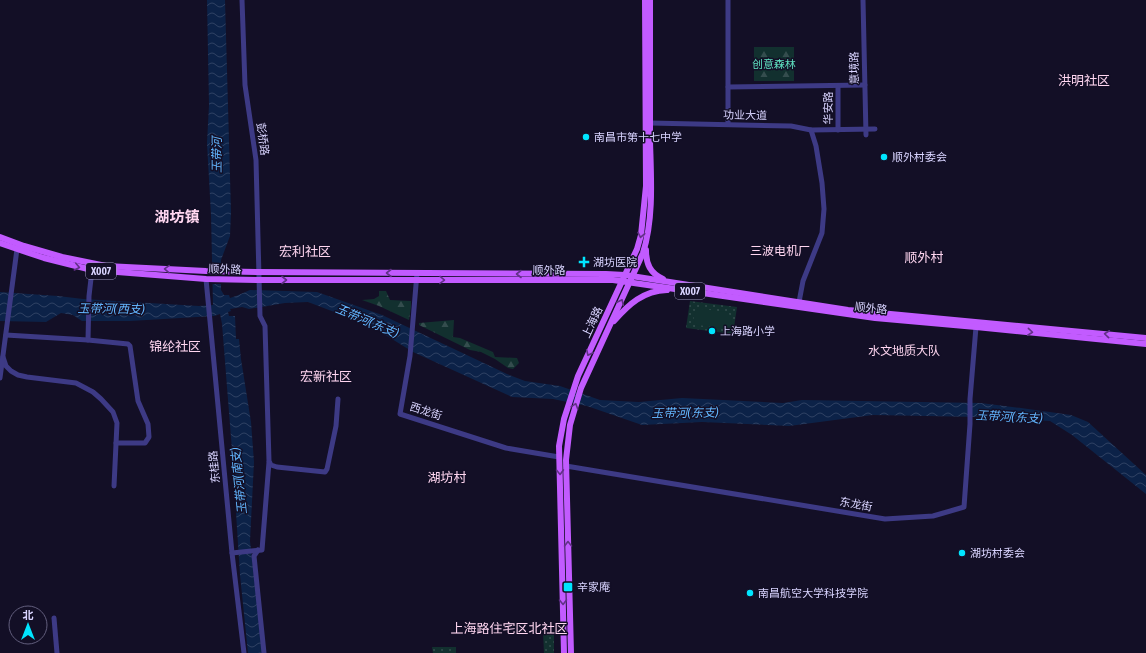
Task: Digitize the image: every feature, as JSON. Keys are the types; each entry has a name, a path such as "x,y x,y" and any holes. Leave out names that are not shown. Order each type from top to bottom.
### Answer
{"main road":[{"name":"上海路","path":"564,653 559,446 564,419 578,376 637,249 641,235 646,193 645,0"},
{"name":"上海路","path":"571,653 566,466 570,425 581,388 647,242 650,203 650,0"},
{"name":"顺外路","path":"0,236 24,246 62,257 106,266 206,271 417,276"},
{"name":"顺外路","path":"0,242 56,261 92,270 206,279 259,280 417,276 598,274 631,279 668,282 848,310 1146,338"},
{"path":"647,242 647,261 649,268 656,275 668,282"},
{"name":"顺外路","path":"631,279 676,289 844,315 1146,344"},
{"path":"609,326 625,309 639,298 652,292 676,289"}],"street":[{"name":"彭桥路","path":"242,0 245,85 256,160 258,272 260,288 260,316 265,326 269,461 262,550 258,550"},
{"path":"728,0 728,124"},
{"name":"意境路","path":"863,0 866,132"},
{"path":"728,87 865,85"},
{"name":"华安路","path":"838,86 838,130"},
{"name":"功业大道","path":"650,122 791,126 811,130 866,132 875,130"},
{"path":"799,302 802,281 822,232 824,209 822,183 816,146 811,130"},
{"path":"0,378 17,249"},
{"path":"88,340 89,296 92,270"},
{"name":"西龙街","path":"417,276 410,356 400,414 506,448 560,457"},
{"name":"东桂路","path":"206,279 244,653"},
{"name":"东龙街","path":"566,466 885,519 933,516 964,507 976,327"},
{"path":"6,333 121,342 128,344 130,346 138,401 148,424 149,437 145,443 116,443"},
{"path":"3,357 6,366 18,375 76,383 92,392 113,412 117,423 114,486"},
{"path":"269,461 271,465 277,467 325,472 327,469 336,426 338,399"},
{"path":"233,553 258,550"},
{"path":"258,550 254,556 264,653"},
{"path":"54,618 57,653"}],"green space":[{"name":"创意森林","path":"754,47 794,47 794,81 754,81"},
{"path":"379,291 386,291 390,300 411,301 409,320 362,300 374,299 379,296"},
{"path":"690,301 737,307 733,334 686,328"},
{"path":"698,309 726,312 732,319 732,322 725,328 697,325 694,321 694,317"},
{"path":"454,320 453,337 460,338 493,352 495,357 517,358 519,363 513,369 508,368 481,352 470,350 419,325 419,323"},
{"path":"543,632 554,632 554,653 544,653"},
{"path":"432,647 456,647 456,653 433,653"}],"water":[{"path":"207,0 225,0 231,212 230,236 221,260 221,290 224,295 229,295 230,298 250,290 317,292 382,315 525,381 560,386 600,400 639,402 682,398 783,403 802,400 981,403 1071,415 1088,422 1146,475 1146,494 1072,435 1050,421 979,417 873,415 789,426 702,422 642,425 587,406 553,399 512,397 413,352 371,326 308,302 285,303 249,309 242,307 230,309 231,311 228,312 229,316 235,316 236,339 239,339 251,422 254,462 250,541 263,653 248,653 240,575 232,450 220,314 214,316 130,321 82,321 73,315 61,313 46,322 0,321 0,292 83,299 199,306 213,305 211,215 207,143 209,105"}],"pier":[{"path":"210,263 223,263 223,284 211,284"}],"place":[{"name":"南昌市第十七中学","path":"586,137"},
{"name":"顺外村委会","path":"884,157"},
{"name":"湖坊医院","path":"584,262"},
{"name":"上海路小学","path":"712,331"},
{"name":"湖坊村委会","path":"962,553"},
{"name":"辛家庵","path":"568,587"},
{"name":"南昌航空大学科技学院","path":"750,593"}],"district":[{"name":"洪明社区","path":"1084,80"},
{"name":"湖坊镇","path":"177,217"},
{"name":"宏利社区","path":"305,251"},
{"name":"三波电机厂","path":"780,251"},
{"name":"顺外村","path":"924,257"},
{"name":"锦纶社区","path":"175,346"},
{"name":"水文地质大队","path":"904,351"},
{"name":"宏新社区","path":"326,376"},
{"name":"湖坊村","path":"447,477"},
{"name":"上海路住宅区北社区","path":"509,628"}],"water label":[{"name":"玉带河","path":"217,155"},
{"name":"玉带河(西支)","path":"111,309"},
{"name":"玉带河(东支)","path":"367,321"},
{"name":"玉带河(东支)","path":"685,413"},
{"name":"玉带河(东支)","path":"1009,417"},
{"name":"玉带河(南支)","path":"239,481"}]}
